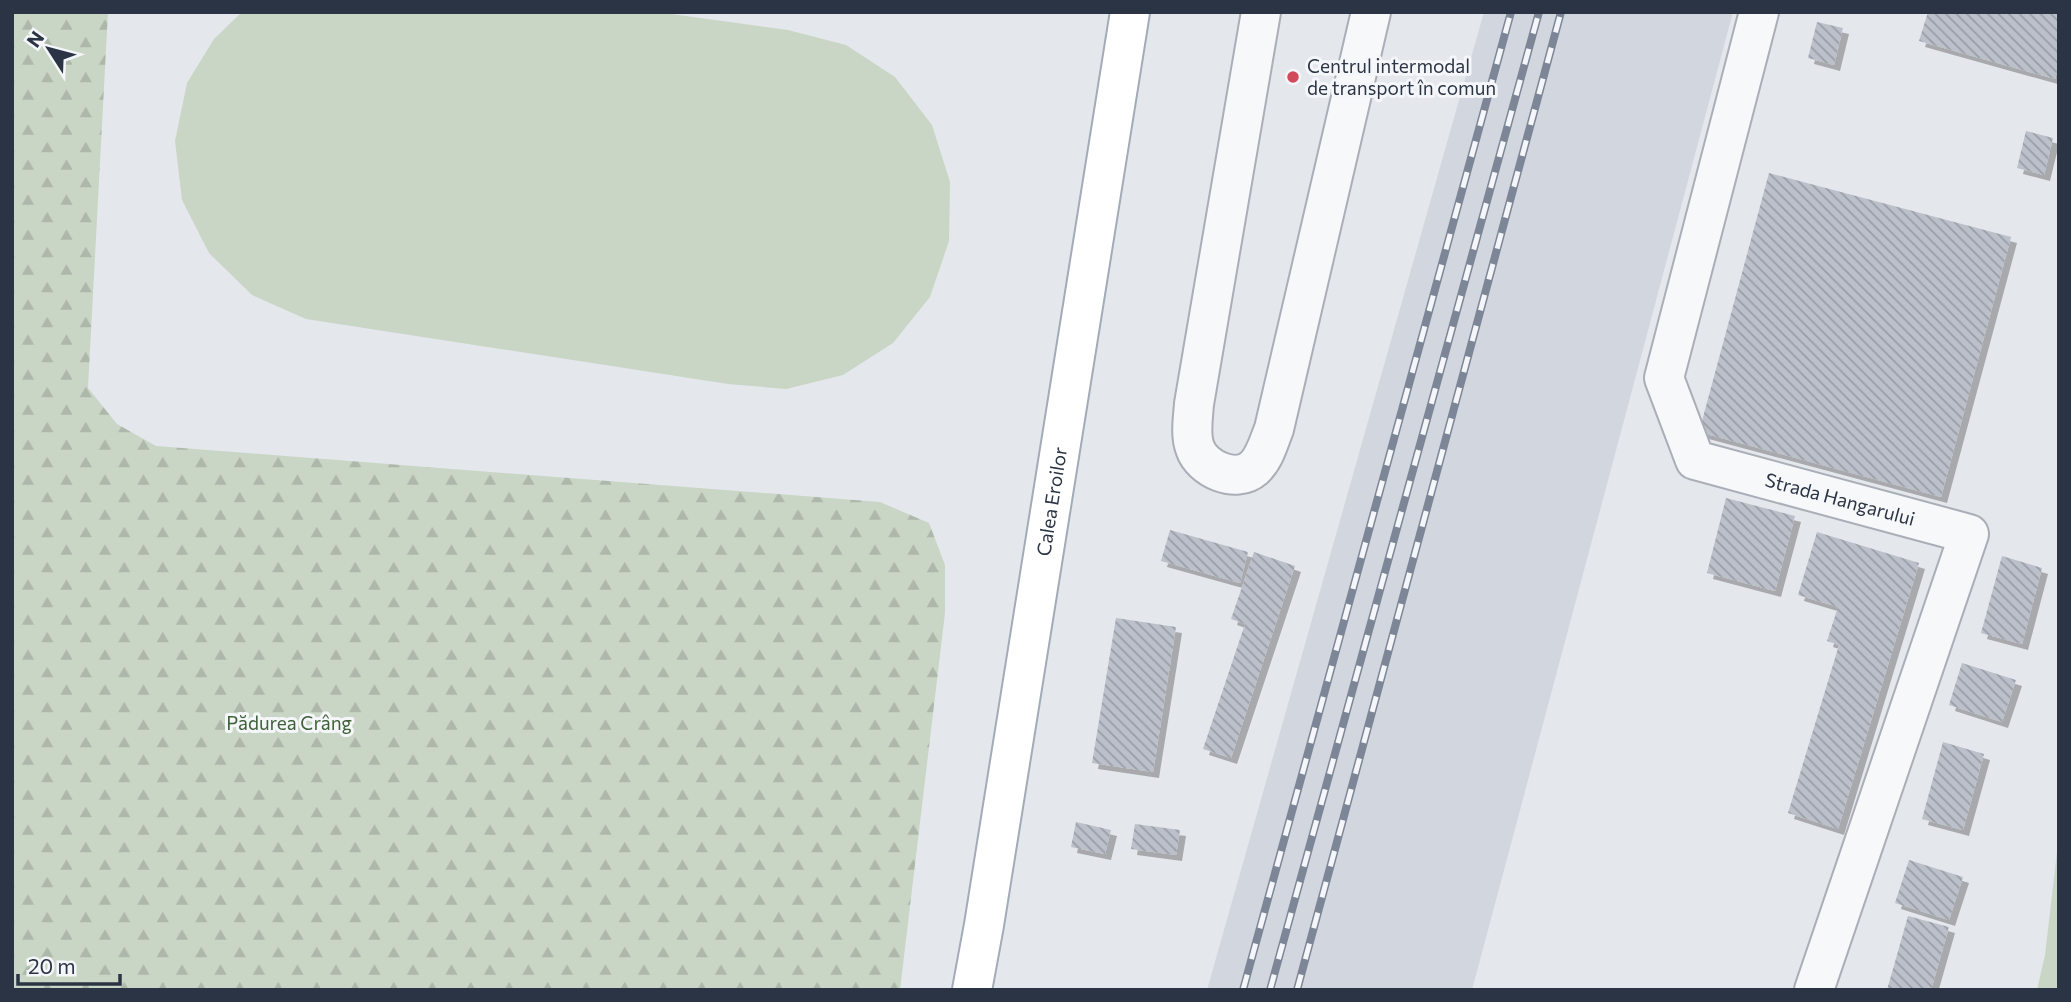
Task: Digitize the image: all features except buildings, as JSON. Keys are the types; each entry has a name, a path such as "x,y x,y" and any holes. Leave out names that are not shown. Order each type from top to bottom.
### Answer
{"main road":[{"name":"Calea Eroilor","path":"972,990 1130,12"}],"street":[{"path":"1261,12 1194,404 1192,427 1195,449 1205,464 1219,473 1239,474 1254,468 1266,451 1274,429 1371,12"},
{"name":"Strada Hangarului","path":"1759,12 1664,378 1695,460 1969,534 1814,990"}],"shaded area":[{"path":"1484,12 1733,12 1472,990 1207,990"}],"green space":[{"name":"Pădurea Crâng","path":"12,12 108,12 88,388 117,424 156,446 880,502 929,523 945,565 945,613 900,990 12,990"},
{"path":"242,12 657,12 788,30 846,45 895,77 932,125 950,182 949,241 930,297 893,343 843,375 786,389 728,384 306,319 252,295 209,253 182,200 175,141 187,83 214,39"},
{"path":"2059,835 2059,990 2037,990 2045,955"}],"railway":[{"path":"1243,990 1511,12"},
{"path":"1270,990 1539,12"},
{"path":"1297,990 1561,12"}],"place":[{"name":"Centrul intermodal de transport în comun","path":"1293,77"}]}
